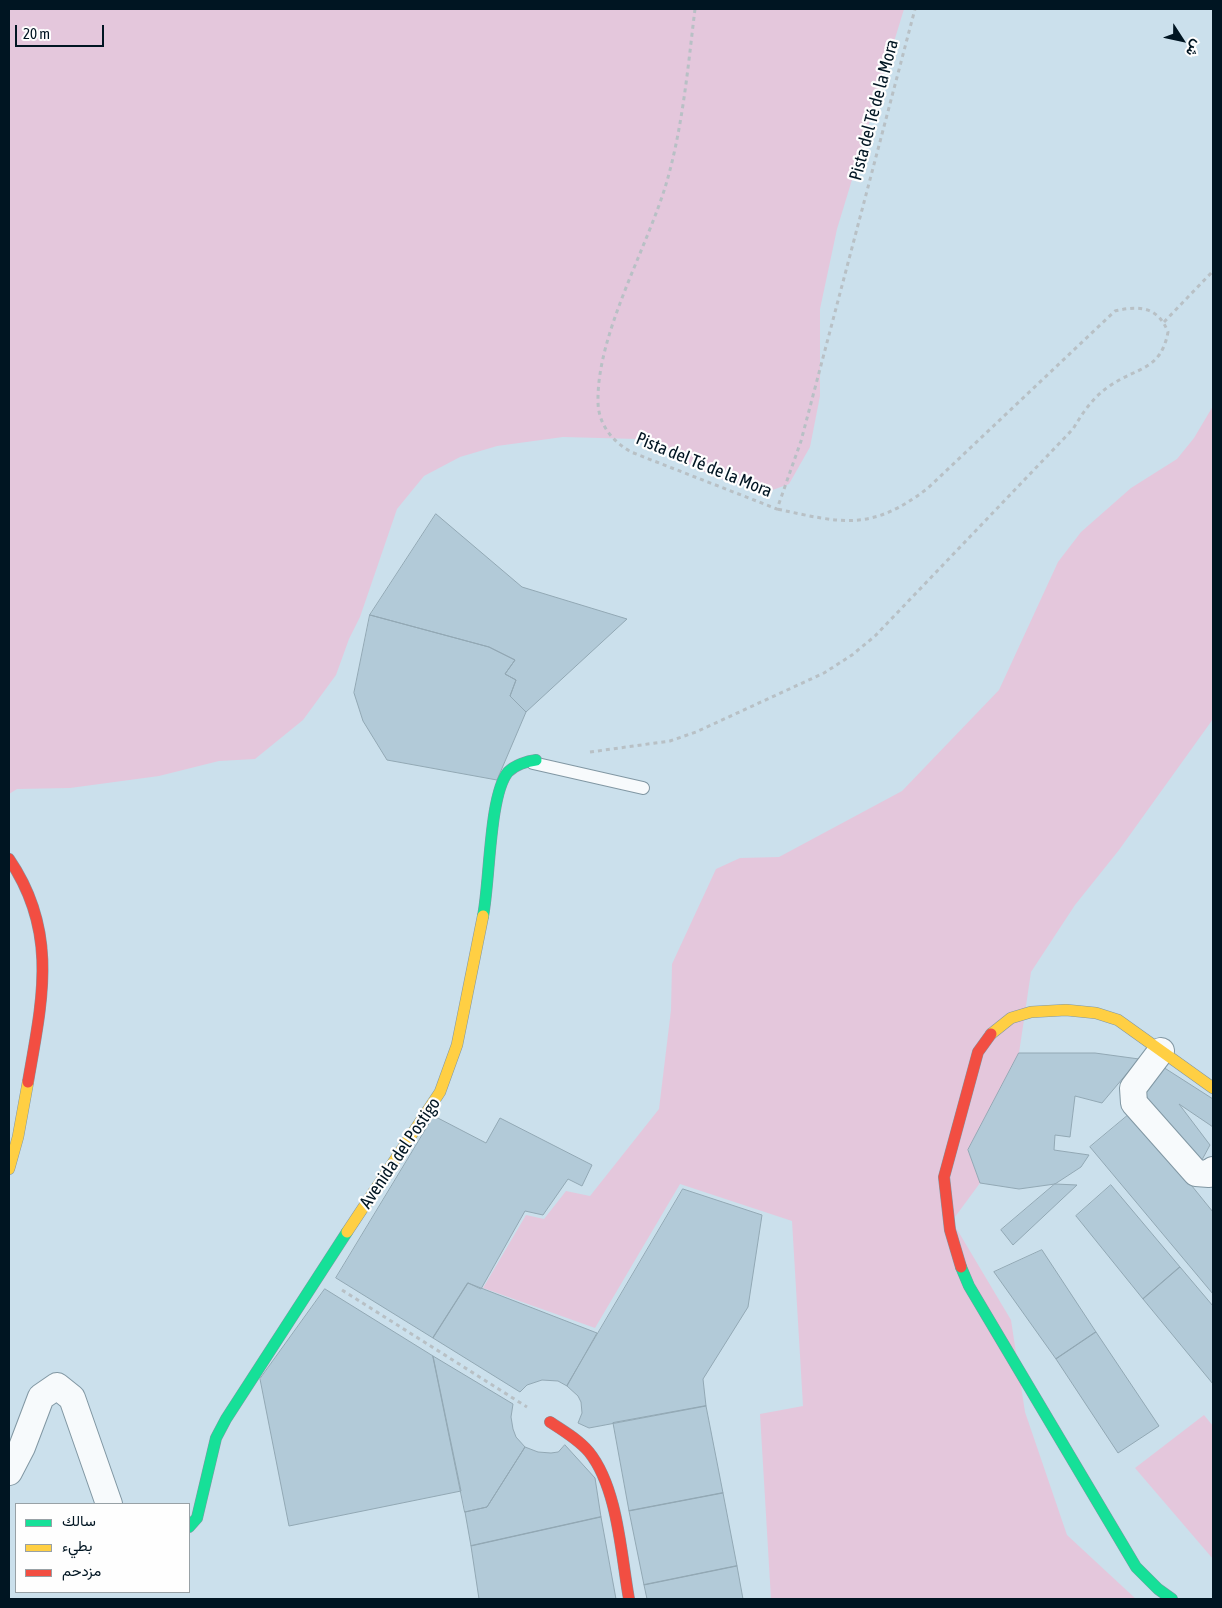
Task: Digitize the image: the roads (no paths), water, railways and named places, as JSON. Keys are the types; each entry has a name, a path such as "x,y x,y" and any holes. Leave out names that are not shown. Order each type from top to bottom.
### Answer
{"street":[{"name":"Avenida del Postigo","path":"190,1526 197,1518 200,1508 216,1438 318,1275 432,1108 450,1069 484,908 498,790 509,771 531,760"},
{"path":"9,859 20,875 37,914 44,962 36,1036 9,1169"},
{"path":"1172,1599 1158,1589 1136,1567 974,1295 958,1259 950,1230 944,1177 978,1052 1000,1024 1029,1010 1088,1010 1118,1020 1213,1088"},
{"path":"1161,1051 1133,1088 1134,1102 1196,1174 1208,1174 1213,1170"},
{"path":"9,1472 22,1447 41,1397 57,1386 72,1398 109,1503"},
{"path":"550,1422 587,1450 595,1459 607,1485 629,1599"}],"lane":[{"path":"531,760 643,788"}]}
